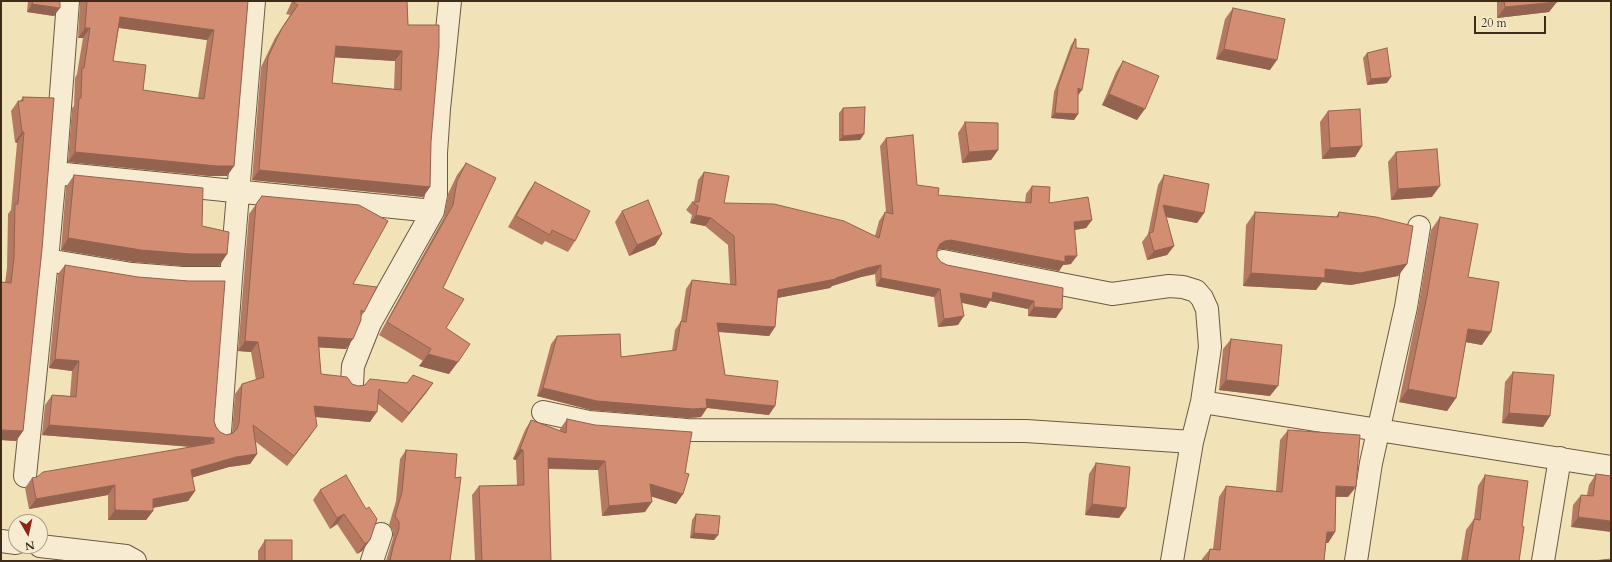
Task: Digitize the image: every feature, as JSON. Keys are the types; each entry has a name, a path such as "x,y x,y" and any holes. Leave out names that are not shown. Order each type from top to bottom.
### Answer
{"street":[{"path":"25,476 55,173 68,1"},
{"path":"220,432 254,1"},
{"path":"352,384 353,366 370,323 432,211 436,195 436,153 439,109 450,1"},
{"path":"55,173 432,211"},
{"path":"1356,561 1377,430 1406,307 1419,227"},
{"path":"47,260 132,274 184,278 231,278"},
{"path":"943,261 1112,294 1169,286 1183,287 1196,291 1202,298 1207,309 1210,347 1202,402 1192,442 1172,561"},
{"path":"1202,402 1611,467"},
{"path":"543,412 589,422 687,430 1026,431 1192,442"},
{"path":"1543,561 1560,458"},
{"path":"372,561 381,534"},
{"path":"48,547 126,556 135,561"}],"building":[{"path":"33,1 60,1 60,8 32,4"},
{"path":"87,1 248,1 234,166 217,166 75,152 79,98 81,98 82,68 84,68 90,28 85,28","holes":["120,17 214,30 204,99 143,90 146,65 113,61"]},
{"path":"295,1 407,1 408,25 439,25 439,47 431,142 430,187 259,170 268,57 282,28 298,5 294,3","holes":["336,46 402,51 401,90 332,83"]},
{"path":"1504,1 1556,1 1557,2 1505,7"},
{"path":"1233,8 1285,19 1277,60 1224,49"},
{"path":"1075,39 1076,48 1089,49 1082,90 1078,88 1078,114 1055,113 1058,86"},
{"path":"1387,48 1391,77 1371,79 1367,53"},
{"path":"1123,61 1159,76 1145,109 1109,94"},
{"path":"23,97 54,98 42,249 23,431 1,430 1,282 11,283 14,258 15,204 18,204 24,132 22,132 18,101 23,101"},
{"path":"865,107 864,134 843,136 843,108"},
{"path":"1360,109 1362,146 1330,148 1328,111"},
{"path":"965,122 998,123 998,150 969,152"},
{"path":"913,135 917,185 939,188 938,195 1031,203 1032,186 1050,187 1049,203 1088,197 1092,220 1074,222 1077,256 1065,256 1065,262 951,240 940,244 937,250 937,257 941,262 947,265 1063,288 1062,309 1034,307 1034,301 993,292 992,299 960,293 964,316 944,319 940,289 881,278 881,265 867,268 836,279 778,290 775,327 717,323 725,375 778,381 775,406 706,399 707,408 693,409 597,401 543,388 557,336 620,334 621,357 676,350 681,321 686,322 692,280 736,285 734,236 711,218 696,215 698,206 692,202 699,202 704,172 729,176 724,203 774,204 844,221 879,238 885,212 893,214 886,138"},
{"path":"1437,149 1440,186 1398,189 1396,152"},
{"path":"466,163 496,178 443,288 464,299 446,328 470,344 458,362 428,354 431,349 387,322 453,205 457,181"},
{"path":"74,175 203,188 202,226 229,232 227,254 191,254 141,250 68,238"},
{"path":"1164,175 1209,184 1204,213 1163,205 1174,246 1154,251 1149,233 1153,232"},
{"path":"535,182 590,211 575,241 552,230 550,235 516,216"},
{"path":"262,196 359,205 388,221 353,284 377,287 364,312 361,310 361,320 353,339 318,337 321,374 347,377 352,384 358,386 365,385 370,379 407,383 413,375 433,383 409,413 379,389 377,412 314,406 317,426 294,456 253,425 257,454 236,457 191,470 195,491 153,499 153,511 115,510 115,485 36,499 32,478 37,477 43,472 214,443 214,438 49,425 52,395 76,397 79,361 55,359 65,265 138,277 189,281 225,281 214,421 220,432 226,435 233,433 237,429 239,423 242,384 264,377 258,342 245,341 256,204"},
{"path":"648,200 662,234 637,245 622,211"},
{"path":"1255,212 1338,217 1339,212 1376,217 1413,226 1407,264 1360,273 1325,269 1325,278 1251,273"},
{"path":"1440,217 1478,224 1468,277 1499,282 1491,332 1468,329 1456,398 1408,389 1427,296"},
{"path":"1231,339 1282,345 1278,386 1226,380"},
{"path":"1513,372 1554,375 1550,416 1509,413"},
{"path":"567,419 595,425 692,432 685,473 689,474 683,494 650,484 652,502 609,506 605,461 548,458 551,561 482,561 479,486 524,485 523,450 520,449 531,420 566,433"},
{"path":"1288,430 1360,435 1356,487 1336,486 1335,532 1327,532 1324,561 1208,561 1210,549 1220,550 1226,486 1282,492"},
{"path":"406,450 457,454 455,478 461,477 450,561 390,561 399,529 399,522 395,516 402,492"},
{"path":"1096,463 1130,467 1126,508 1092,504"},
{"path":"1596,474 1611,476 1611,521 1578,517 1581,495 1593,496"},
{"path":"346,475 366,509 369,507 377,519 370,540 365,544 344,514 337,518 320,490"},
{"path":"1485,475 1528,481 1519,561 1467,561 1474,519 1480,520"},
{"path":"696,514 720,516 718,535 694,533"},
{"path":"265,540 292,540 292,561 265,561"},
{"path":"1611,559 1611,561 1593,561"}]}
